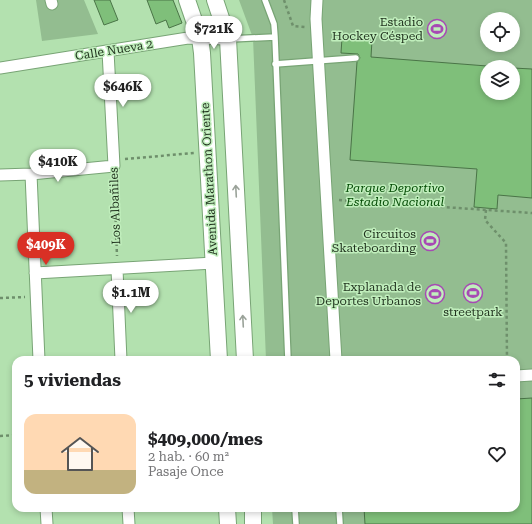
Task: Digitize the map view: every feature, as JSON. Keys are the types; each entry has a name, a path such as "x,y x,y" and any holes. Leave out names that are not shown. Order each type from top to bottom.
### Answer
{"main road":[{"name":"Avenida Marathon Oriente","path":"187,0 200,38 208,152 219,356"},
{"path":"215,0 228,39 245,356"},
{"path":"227,512 228,524"},
{"path":"252,512 253,524"}],"street":[{"path":"317,0 316,19 318,60 336,356"},
{"name":"Calle Nueva 2","path":"0,68 188,38 228,39"},
{"name":"Los Albañiles","path":"108,51 114,163"},
{"path":"0,175 31,174 114,163"},
{"path":"31,174 39,356"},
{"path":"35,273 214,264"},
{"path":"117,269 121,356"},
{"path":"520,376 532,375"},
{"path":"46,512 47,524"},
{"path":"128,512 129,524"}],"lane":[{"path":"265,0 274,24 275,37 288,356"},
{"path":"228,39 275,37"},
{"path":"275,64 356,58"},
{"path":"295,512 296,524"},
{"path":"339,512 340,524"}],"path":[{"path":"284,0 293,26 306,27"},
{"path":"114,163 208,152"},
{"name":"Los Albañiles","path":"114,163 117,269"},
{"path":"340,200 532,213"},
{"path":"486,210 485,220 506,244 507,356"},
{"path":"0,298 36,297"},
{"path":"0,436 12,435"}],"green space":[{"path":"36,0 84,0 98,34 42,41"},
{"name":"Parque Deportivo Estadio Nacional","path":"239,0 532,0 532,524 273,524 272,512 520,512 520,356 266,356 253,38"}],"building":[{"path":"94,0 110,0 118,20 104,25"},
{"path":"147,0 173,0 182,23 169,28 166,20 156,24"},
{"path":"342,38 372,40 371,57 480,65 480,100 520,100 520,68 532,69 532,198 498,195 497,209 474,207 477,169 350,160 357,62 360,58 358,54 341,53"},
{"path":"532,398 532,524 365,524 364,512 520,512 520,399"}],"place":[{"name":"Estadio Hockey Césped","path":"437,29"},
{"name":"Circuitos Skateboarding","path":"430,241"},
{"name":"streetpark","path":"473,293"},
{"name":"Explanada de Deportes Urbanos","path":"435,294"}]}
